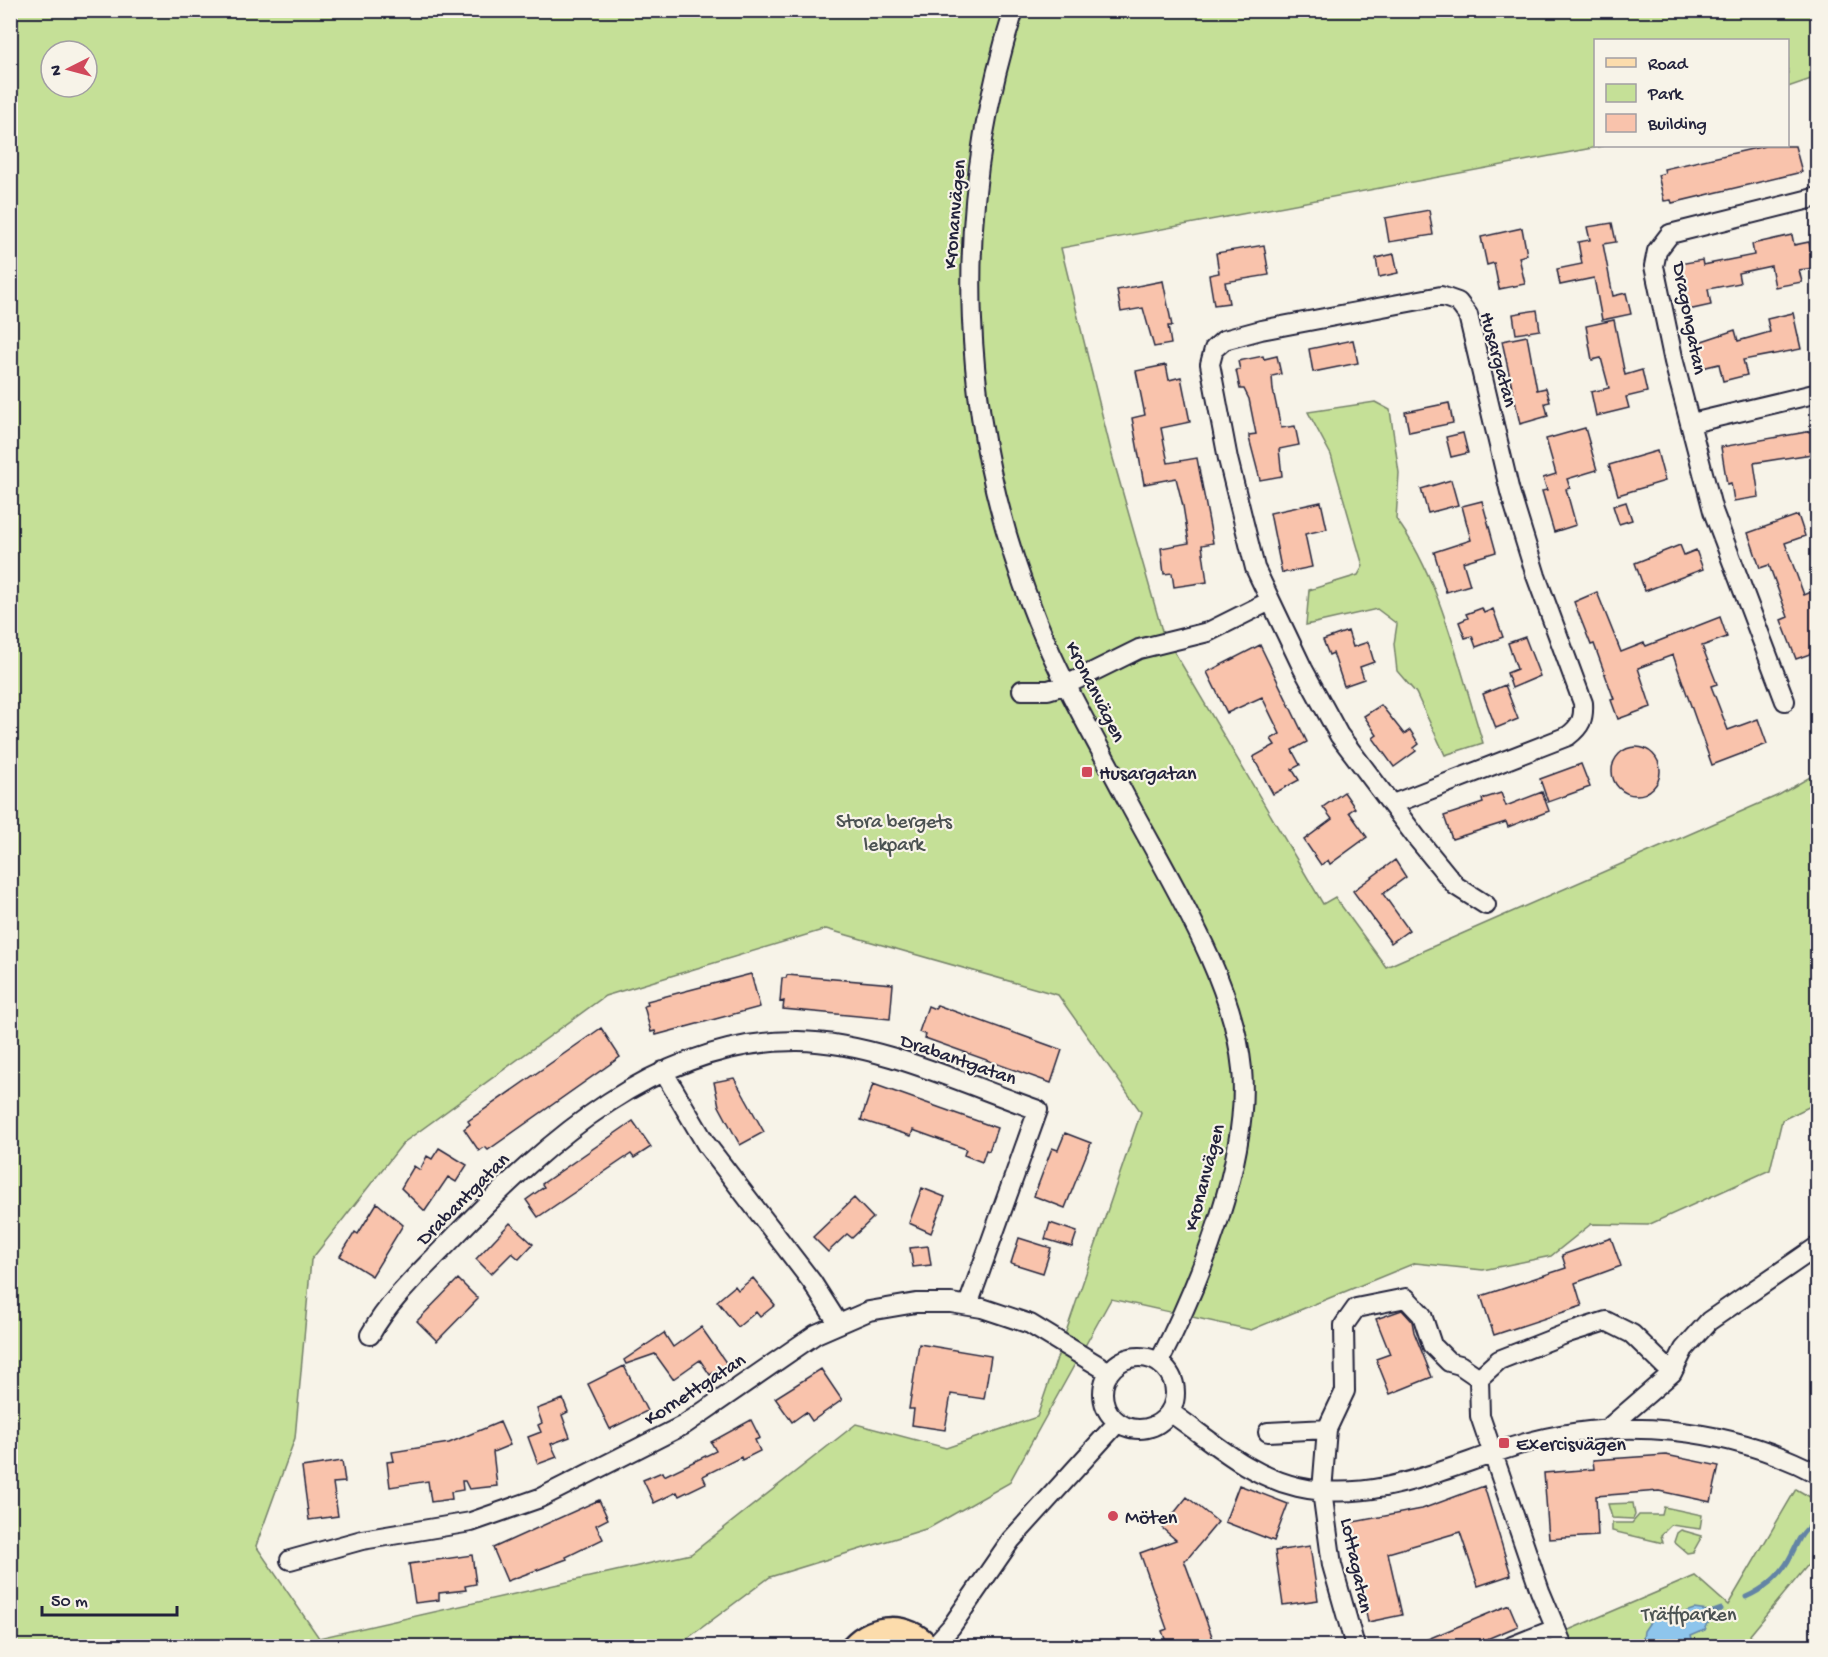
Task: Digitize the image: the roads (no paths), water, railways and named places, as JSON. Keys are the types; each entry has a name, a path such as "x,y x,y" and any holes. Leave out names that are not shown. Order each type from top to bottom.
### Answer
{"main road":[{"path":"855,1644 877,1631 894,1629 911,1633 928,1647"}],"street":[{"name":"Kronanvägen","path":"1014,10 996,75 977,176 970,258 973,358 993,488 1007,538 1038,622 1194,927 1223,991 1238,1039 1243,1102 1240,1136 1234,1163 1219,1216 1181,1318 1159,1362"},
{"name":"Dragongatan","path":"1785,701 1713,511 1692,423 1674,362 1654,266 1657,251 1670,234 1818,197"},
{"name":"Husargatan","path":"1393,804 1568,736 1579,727 1584,717 1583,703 1536,576 1510,492 1468,315 1458,302 1441,296 1344,313 1224,340 1214,349 1210,364 1228,459 1255,568 1329,718 1393,804 1456,886 1486,905"},
{"path":"1692,423 1818,393"},
{"path":"1022,690 1048,690 1068,684 1139,649 1208,632 1270,602"},
{"name":"Drabantgatan","path":"370,1335 396,1297 513,1176 571,1130 632,1088 663,1071 708,1053 740,1046 781,1042 831,1044 881,1055 1038,1110 968,1305"},
{"path":"663,1071 706,1144 812,1282 838,1323"},
{"path":"1606,1430 1672,1373 1684,1349 1709,1321 1791,1267 1818,1246"},
{"path":"1268,1432 1327,1429 1345,1390 1344,1325 1356,1308 1406,1298 1422,1315 1432,1345 1449,1362 1460,1365 1479,1378"},
{"name":"Kornettgatan","path":"290,1560 362,1540 471,1522 540,1498 684,1425 798,1346 838,1323 869,1311 904,1304 968,1305 1018,1318 1054,1336 1109,1372"},
{"path":"1563,1647 1480,1416 1479,1378 1499,1360 1605,1321 1632,1334 1672,1373"},
{"path":"1137,1356 1159,1362 1174,1382 1175,1398 1170,1412 1157,1424 1142,1429 1118,1422 1108,1411 1103,1395 1109,1372 1122,1361 1137,1356"},
{"path":"1170,1412 1209,1439 1233,1460 1259,1474 1286,1484 1322,1491 1358,1492 1387,1488 1540,1439 1606,1430 1650,1429 1705,1436 1759,1449 1818,1474"},
{"path":"934,1647 951,1627 1011,1540 1118,1422"},
{"name":"Lottagatan","path":"1327,1429 1322,1491 1332,1565 1355,1647"},
{"path":"1512,1647 1556,1629"}],"water":[{"path":"1694,1609 1708,1611 1710,1619 1705,1630 1691,1636 1695,1646 1642,1646 1644,1631 1652,1619 1665,1615 1674,1616"}],"waterway":[{"path":"1746,1597 1775,1578 1788,1561 1800,1538 1818,1520"},
{"path":"1710,1613 1721,1609"}],"place":[{"name":"Husargatan","path":"1087,772"},
{"name":"Exercisvägen","path":"1504,1443"},
{"name":"Möten","path":"1113,1516"}],"park label":[{"name":"Stora bergets lekpark","path":"894,832"},
{"name":"Träffparken","path":"1689,1613"}]}
